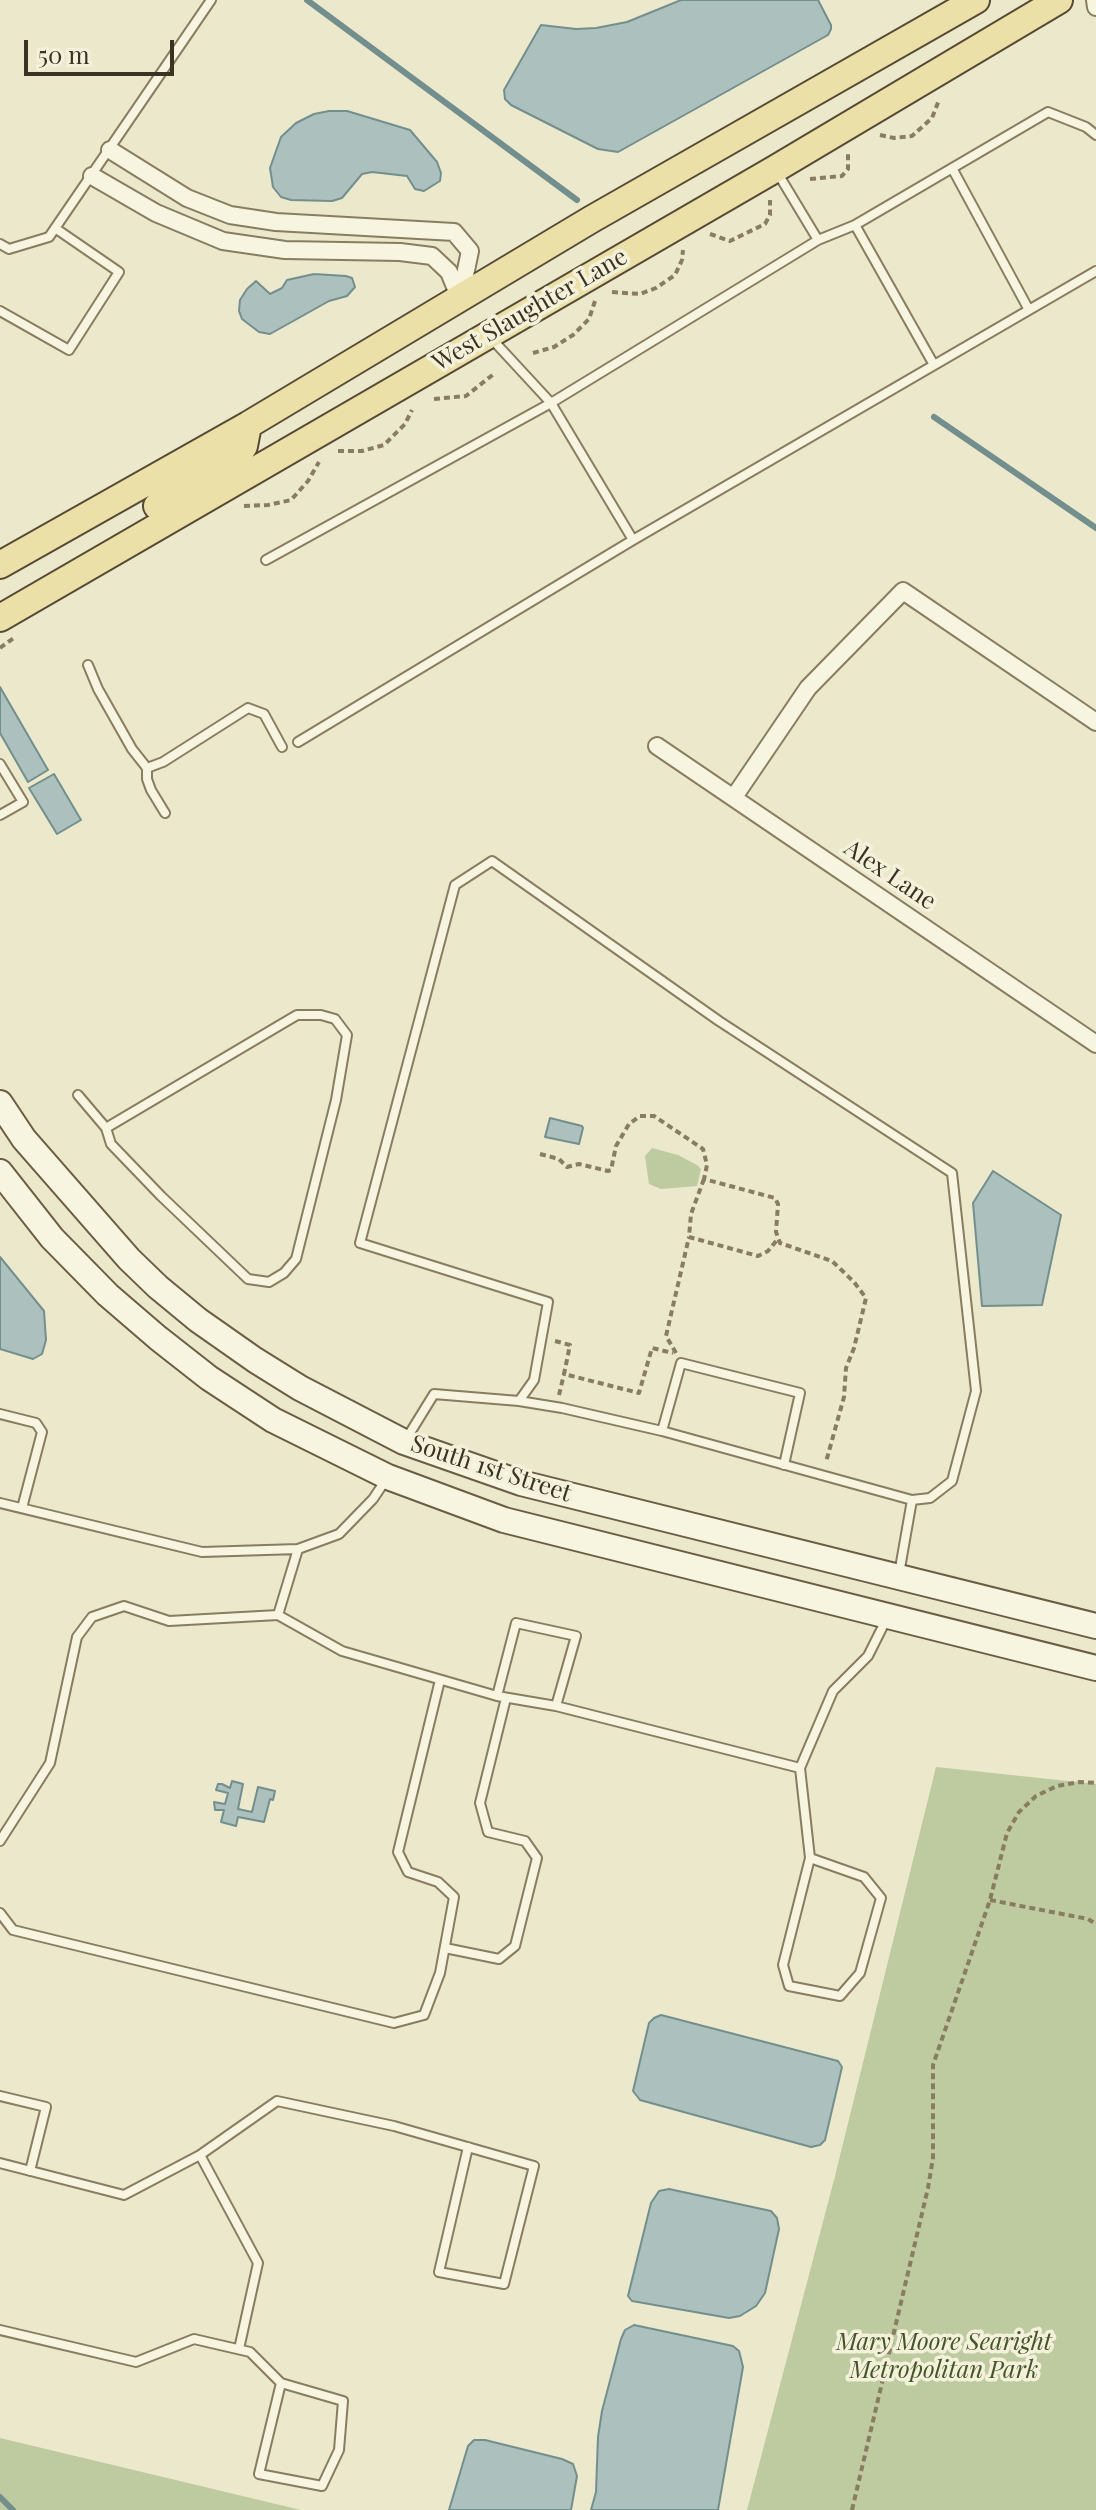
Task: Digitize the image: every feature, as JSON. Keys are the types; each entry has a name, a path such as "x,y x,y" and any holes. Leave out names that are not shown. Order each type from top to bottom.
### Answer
{"main road":[{"name":"West Slaughter Lane","path":"1,562 248,425 592,219 976,0"},
{"name":"West Slaughter Lane","path":"0,618 775,169 1059,0"},
{"path":"460,299 487,334"},
{"path":"87,567 83,556 88,548 236,458 244,446 248,425"},
{"name":"South 1st Street","path":"0,1103 24,1139 129,1259 198,1320 300,1388 404,1442 521,1483 1096,1626"},
{"path":"0,1145 24,1139"},
{"name":"South 1st Street","path":"0,1172 70,1257 108,1295 178,1354 273,1420 388,1477 504,1520 1096,1668"},
{"path":"388,1477 404,1442"},
{"path":"888,1615 898,1578"}],"street":[{"path":"1095,0 1096,7"},
{"path":"110,150 187,198 230,215 276,222 454,232 470,251 460,299"},
{"path":"92,176 156,213 223,241 285,250 400,252 432,256 449,272 460,299"},
{"path":"734,797 808,688 903,591 1096,722"},
{"name":"Alex Lane","path":"657,746 1096,1044"}],"lane":[{"path":"0,244 9,249 49,237 211,0"},
{"path":"266,560 551,403 818,240 855,225 1048,112 1086,127 1096,135"},
{"path":"952,168 1029,310"},
{"path":"775,169 818,240"},
{"path":"855,225 934,365"},
{"path":"0,311 69,350 119,272 55,228"},
{"path":"298,742 633,540 1096,271"},
{"path":"487,334 551,403 633,540"},
{"path":"88,665 132,749 147,768 151,790 165,813"},
{"path":"147,768 163,762 248,708 264,714 282,747"},
{"path":"0,764 23,802 0,815"},
{"path":"404,1442 434,1394 519,1401 662,1431 912,1500 930,1498 952,1481 976,1391 952,1173 719,1021 492,861 455,885 360,1243 548,1302 534,1380 519,1401"},
{"path":"78,1095 106,1128 111,1144 248,1279 269,1282 284,1273 296,1259 336,1100 347,1035 335,1019 321,1015 297,1015 106,1128"},
{"path":"662,1431 681,1363 800,1393 784,1465"},
{"path":"0,1414 36,1423 42,1432 22,1508"},
{"path":"0,1503 202,1552 298,1549 339,1534 373,1499 388,1477"},
{"path":"898,1578 912,1500"},
{"path":"278,1615 298,1549"},
{"path":"0,1841 50,1763 77,1637 92,1617 124,1606 169,1621 278,1615 342,1651 440,1680 800,1768"},
{"path":"810,1858 864,1877 881,1898 860,1973 840,1996 789,1986 783,1965 810,1858 800,1768 833,1691 868,1656 888,1615"},
{"path":"445,1948 499,1959 515,1946 537,1858 525,1841 488,1832 480,1803 516,1623 576,1636 556,1706"},
{"path":"0,1913 13,1930 394,2023 424,2015 440,1973 454,1897 438,1882 408,1872 398,1852 440,1680"},
{"path":"0,2096 46,2107 30,2171"},
{"path":"0,2163 124,2195 200,2155 277,2101 394,2126 468,2147 534,2166 504,2284 439,2272 468,2147"},
{"path":"200,2155 258,2263 239,2349"},
{"path":"0,2330 136,2362 194,2339 250,2352 281,2383 343,2401 339,2450 322,2486 259,2474 281,2383"}],"path":[{"path":"880,135 894,138 912,136 932,118 939,100"},
{"path":"810,179 842,176 848,169 848,154"},
{"path":"710,234 730,241 765,224 770,215 770,200"},
{"path":"612,292 640,294 656,288 675,275 683,250"},
{"path":"533,353 554,347 573,335 589,319 595,301"},
{"path":"434,399 466,396 495,373"},
{"path":"338,451 362,451 384,445 405,424 412,410"},
{"path":"244,506 291,500 308,481 319,462"},
{"path":"540,1154 559,1159 567,1167 579,1164 611,1170 616,1146 629,1124 640,1116 654,1116 703,1149 707,1165 691,1214 689,1237 666,1336 681,1363"},
{"path":"689,1237 758,1256 778,1240 778,1204 775,1198 704,1179"},
{"path":"778,1240 785,1246 837,1264 866,1298 846,1368 844,1397 822,1475"},
{"path":"542,1338 570,1345 557,1407"},
{"path":"564,1374 639,1393 652,1348 676,1353"},
{"path":"852,2510 928,2188 933,2158 933,2065 990,1900 1007,1833 1019,1812 1036,1796 1057,1786 1096,1783"},
{"path":"990,1900 1088,1919 1096,1924"}],"green space":[{"path":"652,1148 678,1155 697,1165 701,1169 697,1186 661,1189 649,1184 645,1156"},
{"name":"Mary Moore Searight Metropolitan Park","path":"936,1767 1096,1784 1096,2510 747,2510 834,2180"},
{"path":"0,2438 301,2510 0,2510"}],"shaded area":[{"path":"681,0 818,0 831,29 828,35 618,152 598,149 511,105 505,99 504,90 541,25 596,28 627,22"},
{"path":"329,111 347,111 410,130 437,162 440,181 424,191 415,189 407,176 372,172 362,174 342,198 332,201 281,197 273,187 270,168 281,137 296,123"},
{"path":"314,274 346,276 352,278 355,287 347,296 329,301 270,334 259,332 242,319 240,300 256,281 270,294 282,288 287,280"},
{"path":"0,687 48,770 28,782 0,733"},
{"path":"54,774 81,820 57,834 29,788"},
{"path":"550,1118 582,1126 579,1144 545,1137"},
{"path":"993,1171 1061,1215 1042,1305 982,1306 973,1203"},
{"path":"0,1257 44,1311 46,1340 42,1354 33,1359 0,1349"},
{"path":"232,1781 243,1784 238,1809 252,1812 258,1787 275,1791 264,1822 238,1817 236,1826 221,1822 224,1810 215,1810 214,1802 225,1804 228,1793 216,1790 218,1784 230,1788"},
{"path":"661,2015 838,2061 842,2067 825,2140 811,2147 640,2100 633,2091 649,2023"},
{"path":"669,2189 771,2211 777,2218 779,2229 765,2293 756,2306 740,2316 729,2318 632,2301 628,2296 651,2203 659,2191"},
{"path":"634,2325 733,2346 739,2351 743,2367 718,2510 591,2510 596,2492 602,2411 621,2339 625,2330"},
{"path":"474,2440 485,2440 573,2464 577,2476 571,2510 449,2510 468,2446"}],"waterway":[{"path":"307,0 577,200"},
{"path":"934,417 1096,528"},
{"path":"0,2497 13,2510"}]}
